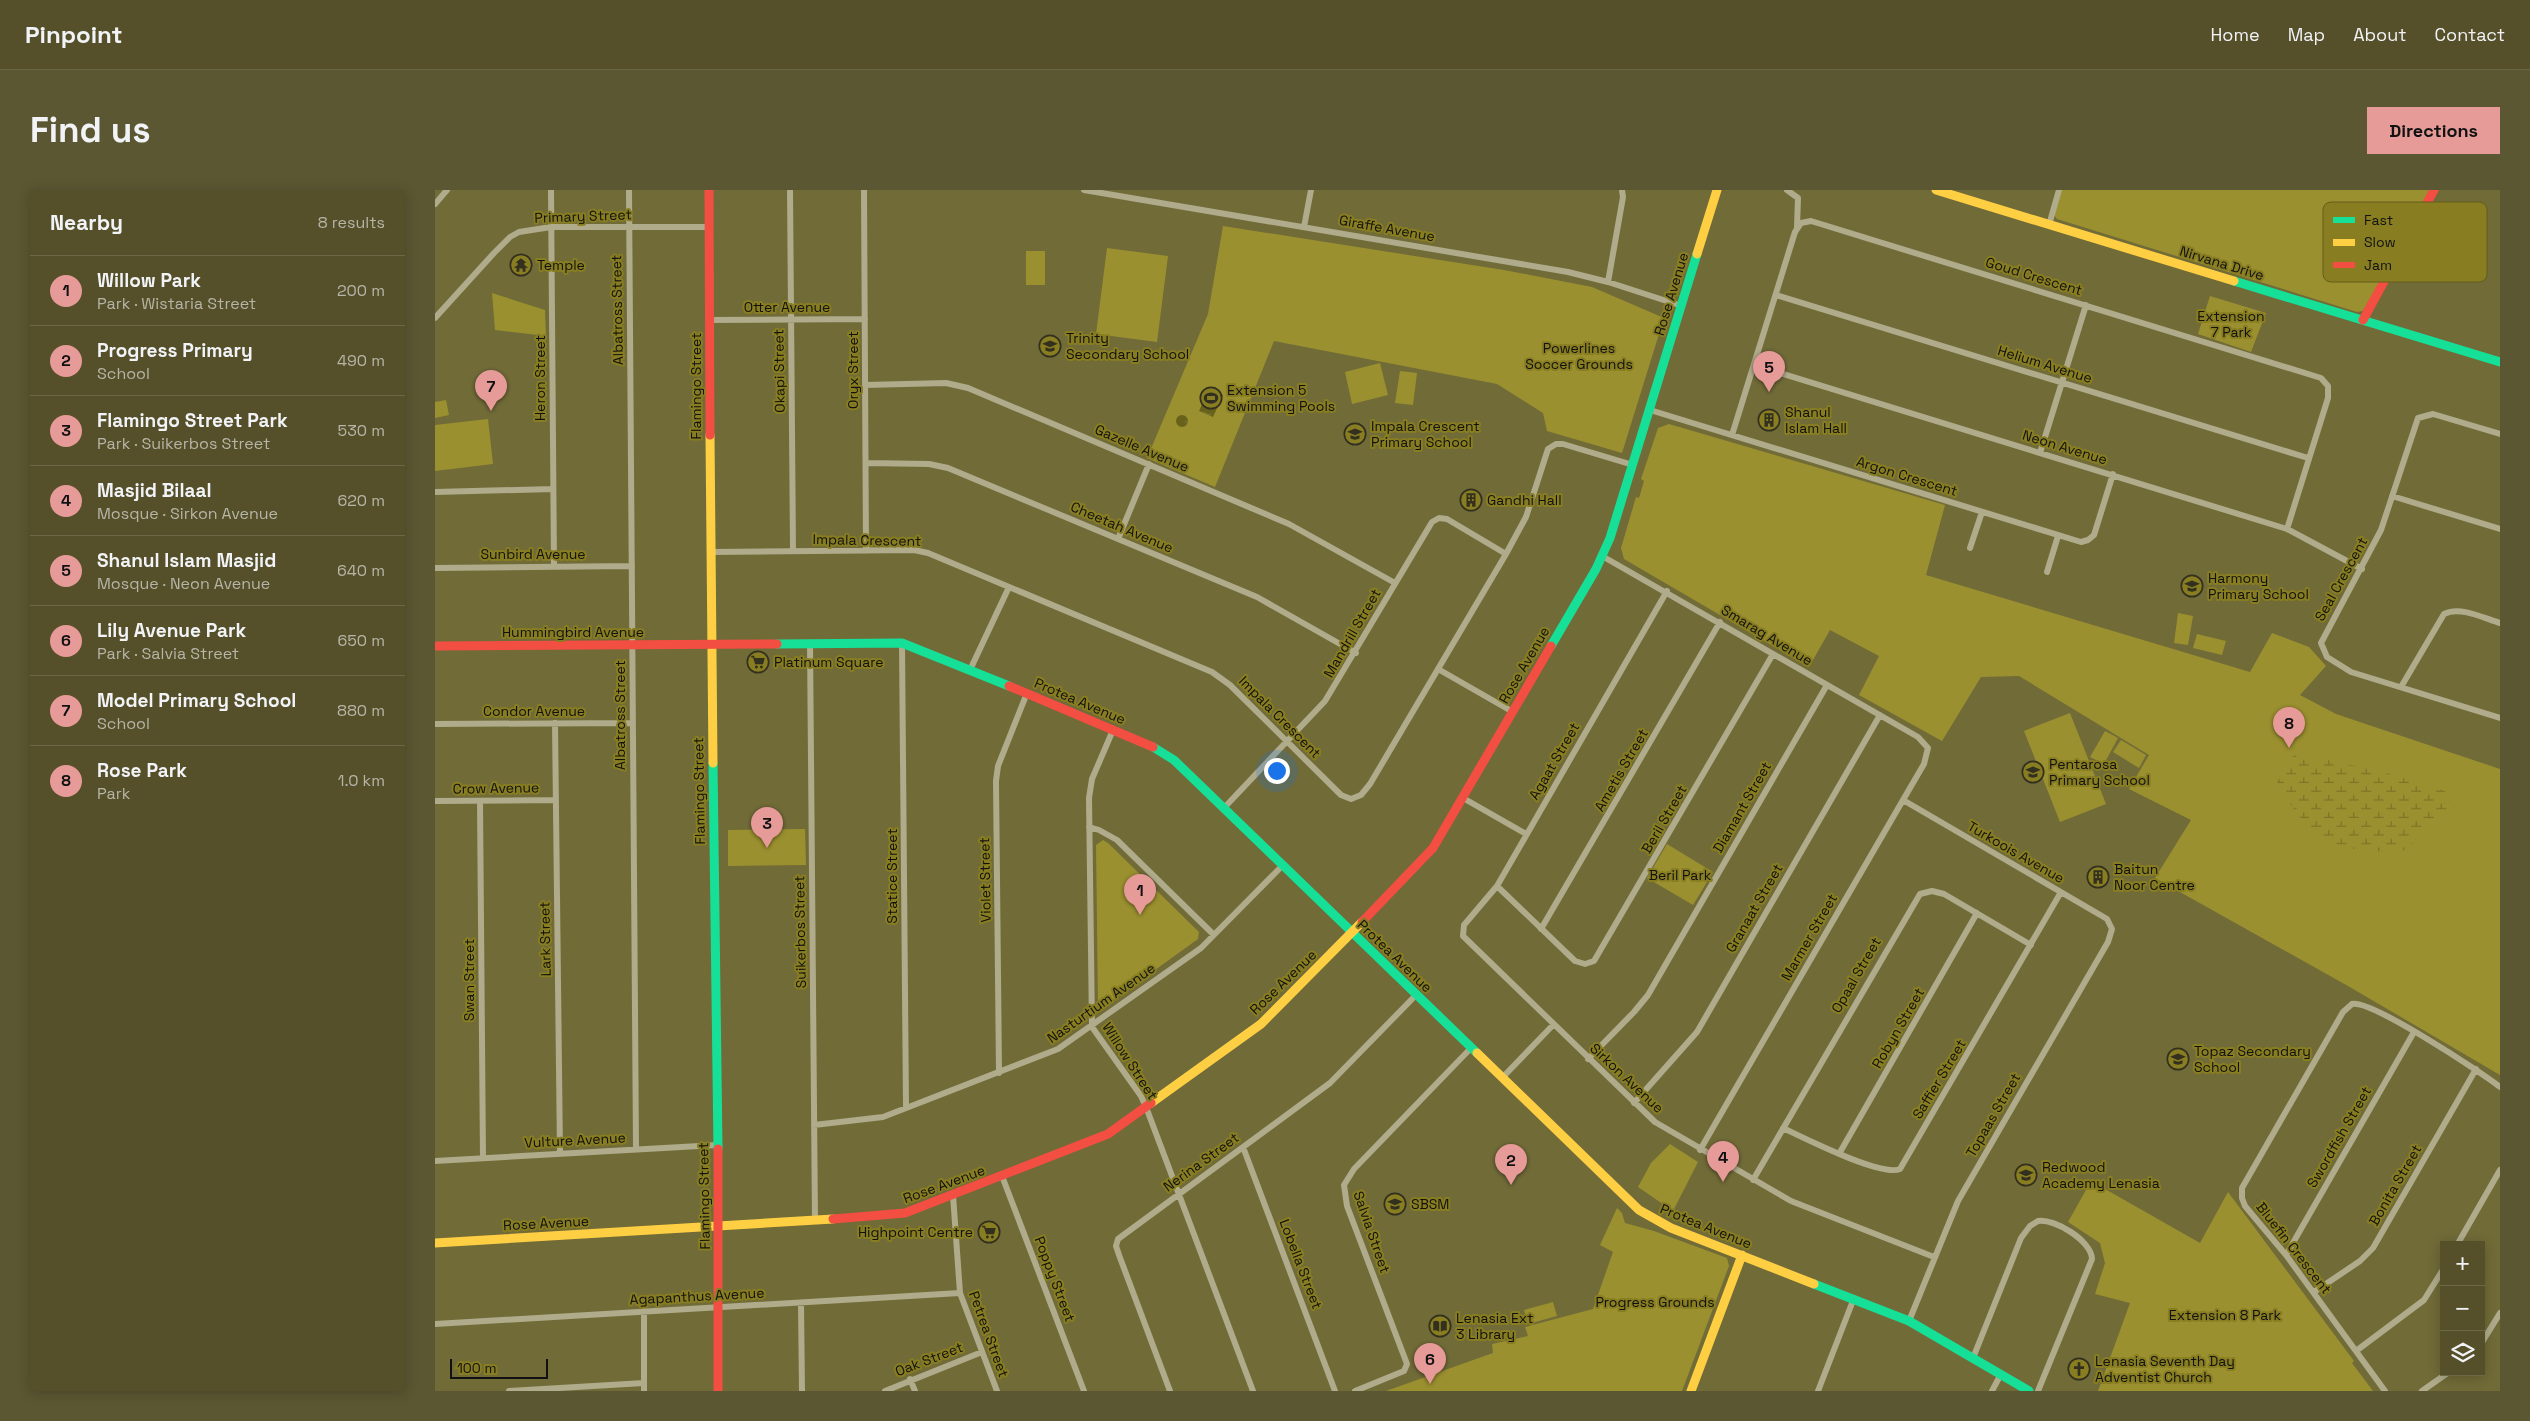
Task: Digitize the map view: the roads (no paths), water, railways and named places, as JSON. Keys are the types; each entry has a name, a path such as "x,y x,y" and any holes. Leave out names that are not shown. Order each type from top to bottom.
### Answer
{"street":[{"path":"435,204 447,190"},
{"name":"Heron Street","path":"551,190 554,566"},
{"name":"Albatross Street","path":"629,190 637,1149"},
{"name":"Flamingo Street","path":"709,190 711,645 719,1226 717,1391"},
{"name":"Okapi Street","path":"790,190 793,551"},
{"name":"Oryx Street","path":"864,190 866,551"},
{"name":"Giraffe Avenue","path":"1084,190 1568,272 1608,282 1682,306"},
{"path":"1304,227 1311,190"},
{"path":"1608,282 1623,197 1622,190"},
{"name":"Rose Avenue","path":"435,1243 895,1215 953,1195 1102,1137 1266,1020 1429,853 1463,798 1602,556 1633,465 1717,190"},
{"path":"1732,435 1797,227 1798,198 1787,190"},
{"name":"Nirvana Drive","path":"1937,190 2500,362"},
{"path":"2049,225 2059,190"},
{"path":"2427,202 2434,190"},
{"name":"Goud Crescent","path":"1797,227 1805,221 1811,220 2321,378 2328,386 2328,398 2287,528"},
{"name":"Primary Street","path":"435,318 510,237 525,230 551,227 709,226"},
{"path":"2363,320 2384,282"},
{"name":"Helium Avenue","path":"1776,295 2308,458"},
{"path":"2040,453 2086,305"},
{"name":"Otter Avenue","path":"709,320 865,319"},
{"name":"Neon Avenue","path":"1753,365 2287,528 2362,569"},
{"name":"Gazelle Avenue","path":"865,385 946,383 962,386 1289,524 1395,583"},
{"name":"Argon Crescent","path":"1650,410 2081,542 2091,538 2113,474"},
{"name":"Seal Crescent","path":"2500,434 2433,414 2420,417 2413,426 2381,530 2362,569 2322,640 2322,648 2331,660 2351,672 2500,718"},
{"name":"Impala Crescent","path":"712,552 921,551 1212,672 1230,685 1345,797 1351,799 1357,797 1374,779 1506,554 1526,516 1546,453 1551,446 1563,444 1633,465"},
{"name":"Cheetah Avenue","path":"866,463 929,464 948,468 1257,597 1356,653"},
{"path":"1118,539 1149,464"},
{"path":"435,492 553,489"},
{"path":"2392,496 2500,529"},
{"path":"1970,548 1981,512"},
{"name":"Mandrill Street","path":"1223,809 1325,701 1356,653 1429,526 1439,518 1454,522 1506,554"},
{"path":"2047,572 2058,536"},
{"name":"Smarag Avenue","path":"1602,556 1667,591 1918,737"},
{"name":"Sunbird Avenue","path":"435,568 632,566"},
{"path":"971,670 1009,587"},
{"name":"Agaat Street","path":"1466,940 1463,932 1464,925 1497,886 1667,591"},
{"path":"2401,687 2444,614 2452,611 2463,612 2500,623"},
{"name":"Ametis Street","path":"1541,928 1720,622"},
{"name":"Suikerbos Street","path":"811,643 815,1221"},
{"name":"Protea Avenue","path":"711,645 902,643 1027,693 1169,756 1645,1215 1664,1225 1909,1321 2029,1391"},
{"name":"Statice Street","path":"902,643 906,1108"},
{"name":"Hummingbird Avenue","path":"435,646 711,645"},
{"name":"Beril Street","path":"1497,886 1578,963 1591,963 1597,958 1773,654"},
{"path":"1437,669 1513,712"},
{"name":"Diamant Street","path":"1588,1059 1634,1012 1647,995 1827,685"},
{"name":"Violet Street","path":"999,1073 996,781 998,766 1027,693"},
{"name":"Granaat Street","path":"1634,1103 1697,1032 1880,715"},
{"name":"Lark Street","path":"555,723 560,1154"},
{"name":"Condor Avenue","path":"435,724 633,724"},
{"name":"Willow Street","path":"1113,730 1091,779 1089,828 1092,1027 1141,1096 1146,1107 1253,1391"},
{"name":"Marmer Street","path":"1700,1150 1928,755 1927,745 1918,737"},
{"path":"1463,798 1526,834"},
{"name":"Crow Avenue","path":"435,801 556,800"},
{"name":"Turkoois Avenue","path":"1903,800 2107,919 2112,929"},
{"name":"Swan Street","path":"480,801 483,1158"},
{"path":"1089,828 1099,830 1117,840 1214,935"},
{"name":"Nasturtium Avenue","path":"814,1125 877,1119 1052,1052 1092,1027 1214,935 1282,866"},
{"name":"Opaal Street","path":"1753,1180 1918,896 1928,891 1937,892 2031,945"},
{"name":"Saffier Street","path":"1783,1128 1839,1154 1887,1171 1897,1171 1903,1167 2061,892"},
{"name":"Robyn Street","path":"1839,1154 1977,913"},
{"name":"Topaas Street","path":"1909,1321 1958,1201 2108,942 2112,929"},
{"name":"Sirkon Avenue","path":"1466,940 1655,1122 1700,1150 1805,1207 1934,1257"},
{"name":"Nerina Street","path":"1170,1391 1117,1246 1122,1236 1330,1083 1416,995"},
{"name":"Bluefin Crescent","path":"2385,1391 2314,1292 2243,1201 2242,1188 2348,1006 2356,1003 2364,1004 2476,1069 2500,1087"},
{"path":"1502,1078 1553,1025"},
{"name":"Swordfish Street","path":"2286,1255 2414,1032"},
{"name":"Salvia Street","path":"1355,1391 1405,1369 1406,1361 1347,1206 1344,1186 1354,1169 1471,1048"},
{"name":"Bonita Street","path":"2314,1292 2359,1261 2373,1248 2476,1069"},
{"name":"Vulture Avenue","path":"435,1161 717,1145"},
{"name":"Lobella Street","path":"1243,1147 1335,1391"},
{"path":"2459,1241 2500,1170"},
{"name":"Poppy Street","path":"1002,1176 1084,1391"},
{"name":"Petrea Street","path":"953,1195 960,1293 997,1391"},
{"path":"1973,1358 2021,1238 2030,1226 2037,1221 2052,1223 2085,1243 2091,1251 2092,1260 2038,1391"},
{"path":"1691,1391 1743,1255"},
{"path":"2356,1351 2419,1305 2440,1274"},
{"name":"Agapanthus Avenue","path":"435,1324 960,1293"},
{"path":"1819,1391 1854,1298"},
{"path":"801,1303 802,1391"},
{"path":"509,1391 644,1387 644,1311"},
{"path":"2485,1337 2500,1313"},
{"name":"Oak Street","path":"885,1391 910,1379 982,1352"},
{"path":"1992,1391 2001,1374"},
{"path":"2422,1391 2443,1376"},
{"path":"910,1379 915,1391"}],"water":[{"path":"1209,389 1223,395 1213,417 1199,411"},
{"path":"1180,415 1184,415 1188,421 1184,427 1180,427 1176,423 1176,419"}],"place":[{"name":"Temple","path":"521,265"},
{"name":"Trinity Secondary School","path":"1050,346"},
{"name":"Shanul Islam Masjid","path":"1769,392"},
{"name":"Extension 5 Swimming Pools","path":"1211,398"},
{"name":"Model Primary School","path":"491,411"},
{"name":"Shanul Islam Hall","path":"1769,420"},
{"name":"Impala Crescent Primary School","path":"1355,434"},
{"name":"Gandhi Hall","path":"1471,500"},
{"name":"Harmony Primary School","path":"2192,586"},
{"name":"Platinum Square","path":"758,662"},
{"name":"Rose Park","path":"2289,748"},
{"name":"Pentarosa Primary School","path":"2033,772"},
{"name":"Flamingo Street Park","path":"767,848"},
{"name":"Baitun Noor Centre","path":"2098,877"},
{"name":"Willow Park","path":"1140,915"},
{"name":"Topaz Secondary School","path":"2178,1059"},
{"name":"Redwood Academy Lenasia","path":"2026,1175"},
{"name":"Masjid Bilaal","path":"1723,1182"},
{"name":"Progress Primary","path":"1511,1185"},
{"name":"SBSM","path":"1395,1204"},
{"name":"Highpoint Centre","path":"989,1232"},
{"name":"Lenasia Ext 3 Library","path":"1440,1326"},
{"name":"Lenasia Seventh Day Adventist Church","path":"2079,1369"},
{"name":"Lily Avenue Park","path":"1430,1384"}],"park label":[{"name":"Extension 7 Park","path":"2231,324"},
{"name":"Powerlines Soccer Grounds","path":"1579,356"},
{"name":"Beril Park","path":"1680,875"},
{"name":"Progress Grounds","path":"1655,1302"},
{"name":"Extension 8 Park","path":"2225,1315"}]}
